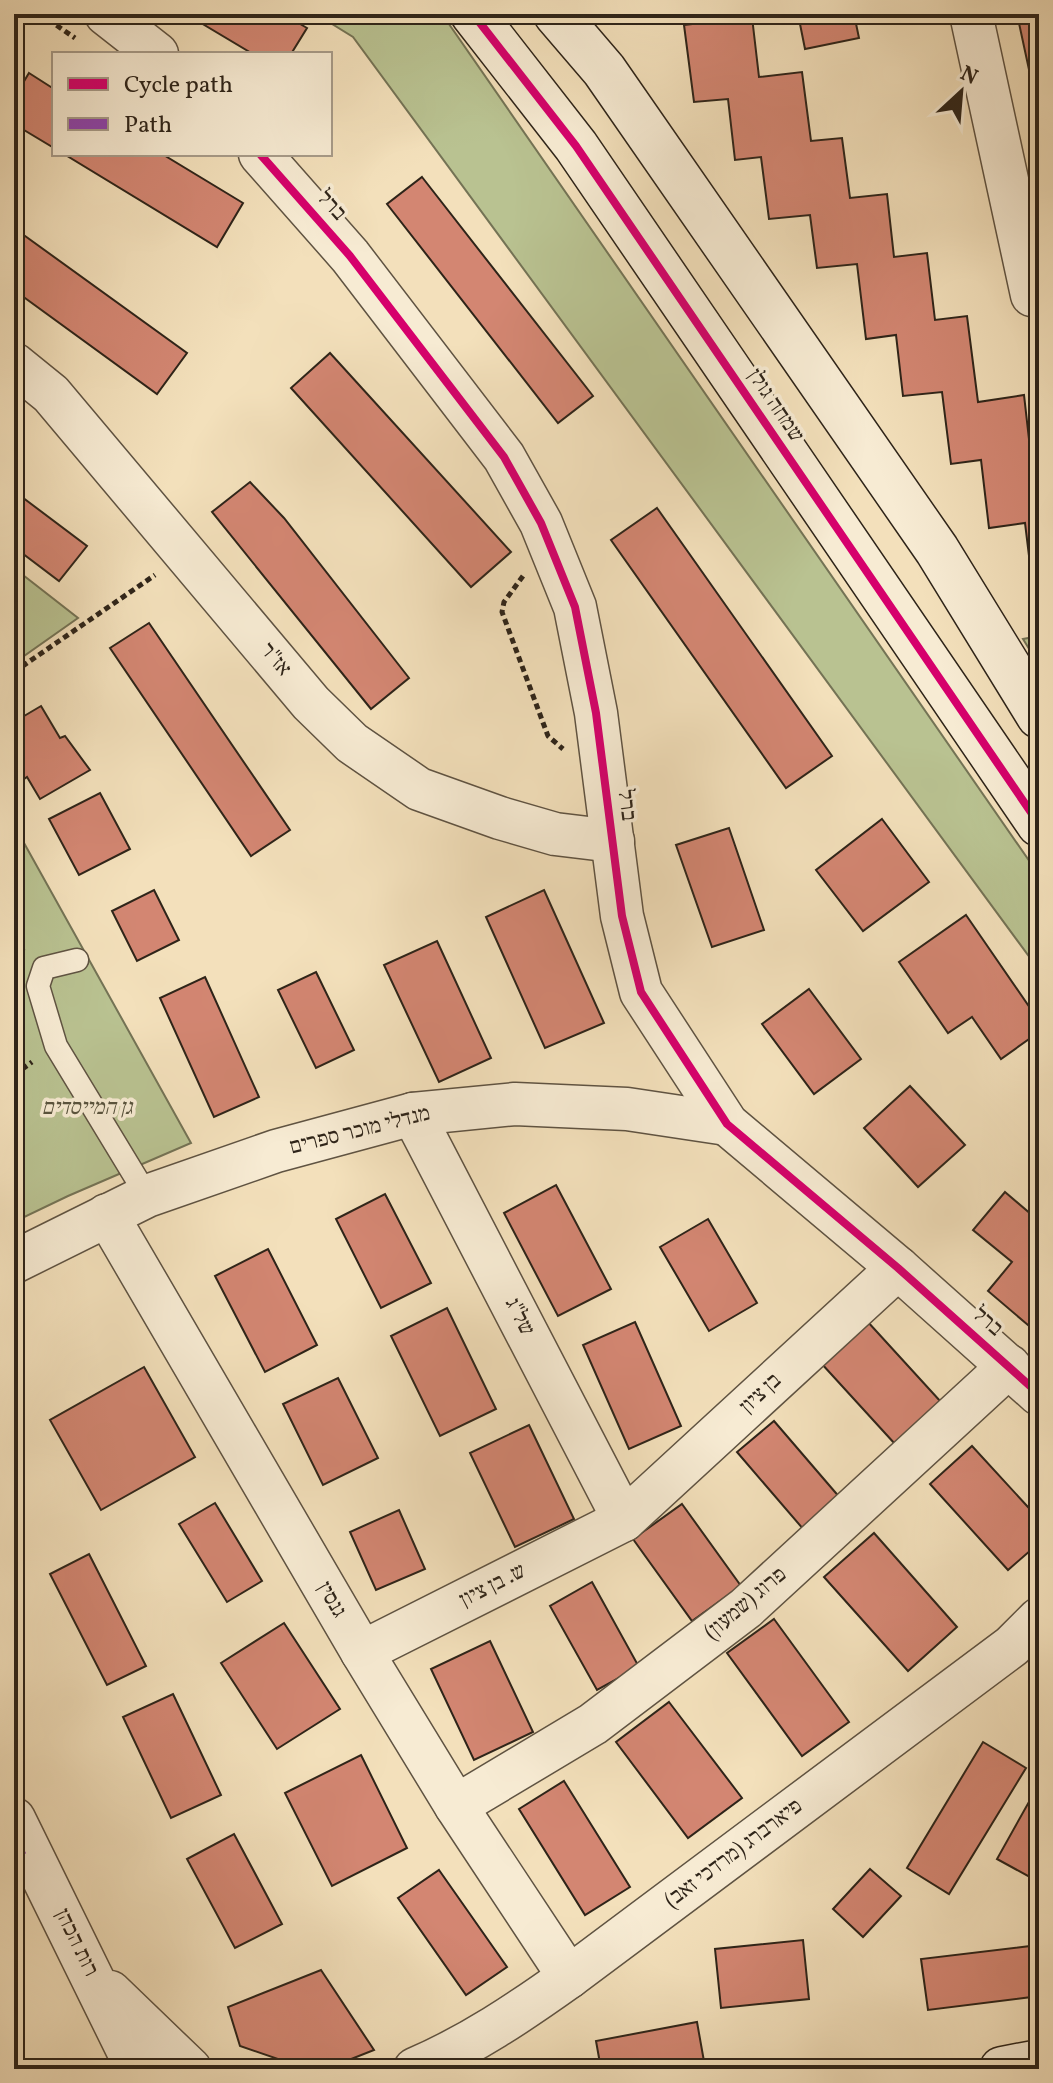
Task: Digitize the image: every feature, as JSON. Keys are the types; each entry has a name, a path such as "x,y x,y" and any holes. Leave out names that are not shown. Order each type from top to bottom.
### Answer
{"street":[{"name":"שמחה גולן","path":"473,14 576,146 1039,824"},
{"path":"556,14 604,70 937,550 1039,716"},
{"path":"971,14 1032,295"},
{"path":"93,28 152,52"},
{"name":"ברל","path":"262,156 350,256 504,457 541,523 575,607 596,713 622,916 641,992 727,1124 898,1268 1039,1394"},
{"name":"אז\"ר","path":"14,364 51,394 311,703 352,743 419,789 555,834 613,841"},
{"name":"מנדלי מוכר ספרים","path":"14,1262 147,1196 276,1151 413,1114 515,1104 627,1109 727,1124"},
{"name":"של\"ג","path":"413,1114 624,1520"},
{"name":"גנסין","path":"107,1215 362,1652 456,1806 569,1977"},
{"name":"בן ציון","path":"624,1520 898,1268"},
{"name":"פרוג (שמעון)","path":"456,1806 593,1724 746,1608 1009,1366"},
{"name":"ש. בן ציון","path":"362,1652 624,1520"},
{"name":"פיארברג (מרדכי זאב)","path":"415,2069 453,2053 569,1977 1012,1646 1039,1619"},
{"name":"רות הכהן","path":"19,1841 91,1974 137,2069"},
{"path":"91,1974 190,2069"},
{"path":"1002,2069 1039,2062"}],"lane":[{"path":"77,960 44,968 38,986 42,1001 56,1046 147,1196"}],"path":[{"path":"40,14 93,28"},
{"path":"14,672 186,553"},
{"path":"525,571 504,602 502,612 548,736 563,749 573,752"}],"green space":[{"path":"316,14 442,14 1039,875 1039,970 353,37"},
{"path":"14,568 78,618 14,663"},
{"path":"1039,636 1039,665 1023,639"},
{"name":"גן המייסדים","path":"14,825 191,1143 14,1222"}],"building":[{"path":"186,14 283,14 307,28 292,52 250,52"},
{"path":"798,14 854,14 859,38 805,49"},
{"path":"1017,14 1039,14 1039,116"},
{"path":"752,17 759,77 802,72 811,141 842,138 850,198 887,194 894,257 927,253 935,320 967,316 978,402 1024,395 1031,457 1039,456 1039,596 1034,597 1025,523 989,528 981,460 951,464 942,392 903,396 896,335 866,339 857,264 817,268 810,215 769,219 761,157 735,160 728,99 694,102 684,25"},
{"path":"29,73 52,88 52,147 14,124 14,98"},
{"path":"67,156 165,156 243,203 217,247"},
{"path":"422,177 593,396 558,423 387,204"},
{"path":"14,228 187,353 157,394 14,290"},
{"path":"330,353 511,552 471,587 291,388"},
{"path":"250,482 284,518 409,678 371,709 212,512"},
{"path":"14,491 87,546 59,581 14,547"},
{"path":"657,508 832,756 786,788 611,540"},
{"path":"149,623 290,830 251,856 110,648"},
{"path":"41,706 60,738 65,736 90,770 40,799 14,763 14,722"},
{"path":"100,793 130,849 79,875 49,819"},
{"path":"882,819 929,882 863,931 816,870"},
{"path":"729,828 764,930 712,947 676,845"},
{"path":"154,890 179,940 137,961 112,911"},
{"path":"544,890 604,1023 545,1048 486,917"},
{"path":"966,915 1039,1021 1039,1032 1001,1059 972,1017 948,1033 899,962"},
{"path":"437,941 491,1058 439,1082 384,965"},
{"path":"316,972 354,1050 316,1068 278,990"},
{"path":"205,977 259,1097 214,1117 160,998"},
{"path":"809,989 861,1059 814,1094 762,1024"},
{"path":"910,1086 965,1145 918,1187 864,1128"},
{"path":"556,1185 611,1289 558,1316 504,1213"},
{"path":"1005,1192 1039,1221 1039,1327 1035,1331 988,1291 1012,1262 973,1230"},
{"path":"385,1194 431,1283 381,1308 336,1219"},
{"path":"708,1219 757,1303 709,1331 660,1247"},
{"path":"268,1249 317,1345 265,1372 215,1276"},
{"path":"447,1308 496,1409 440,1436 391,1336"},
{"path":"867,1321 941,1402 895,1444 821,1363"},
{"path":"635,1322 681,1426 629,1449 583,1345"},
{"path":"144,1367 195,1457 101,1510 50,1420"},
{"path":"338,1378 378,1458 323,1485 283,1404"},
{"path":"774,1421 841,1499 804,1530 737,1452"},
{"path":"529,1425 574,1519 515,1547 470,1453"},
{"path":"972,1446 1039,1519 1039,1543 1008,1570 930,1484"},
{"path":"215,1503 262,1581 227,1602 179,1524"},
{"path":"682,1504 741,1586 692,1621 633,1539"},
{"path":"399,1510 425,1569 376,1590 350,1532"},
{"path":"874,1533 957,1627 908,1671 824,1577"},
{"path":"89,1554 146,1666 107,1685 50,1574"},
{"path":"592,1582 639,1667 597,1690 550,1606"},
{"path":"774,1619 849,1722 802,1756 727,1653"},
{"path":"284,1623 340,1709 277,1749 221,1663"},
{"path":"490,1641 533,1732 474,1760 431,1669"},
{"path":"173,1694 221,1795 171,1818 123,1717"},
{"path":"669,1702 742,1798 688,1838 616,1742"},
{"path":"983,1742 1026,1768 949,1894 907,1868"},
{"path":"361,1755 407,1848 332,1886 285,1793"},
{"path":"564,1781 630,1887 585,1915 519,1809"},
{"path":"1039,1784 1039,1882 997,1859"},
{"path":"234,1834 282,1924 235,1948 187,1859"},
{"path":"870,1869 901,1896 863,1937 833,1909"},
{"path":"439,1870 507,1967 466,1995 398,1898"},
{"path":"803,1940 809,1999 721,2008 715,1949"},
{"path":"1039,1945 1039,1996 928,2010 921,1959"},
{"path":"321,1970 374,2050 326,2069 307,2069 240,2046 228,2007"},
{"path":"697,2022 705,2067 601,2069 596,2041"}],"marked path":[{"path":"14,1856 30,1848"}],"cycle path":[{"path":"473,14 576,146 1039,824"},
{"path":"262,156 350,256 504,457 541,523 575,607 596,713 622,916 641,992 727,1124 898,1268 1039,1394"}]}
